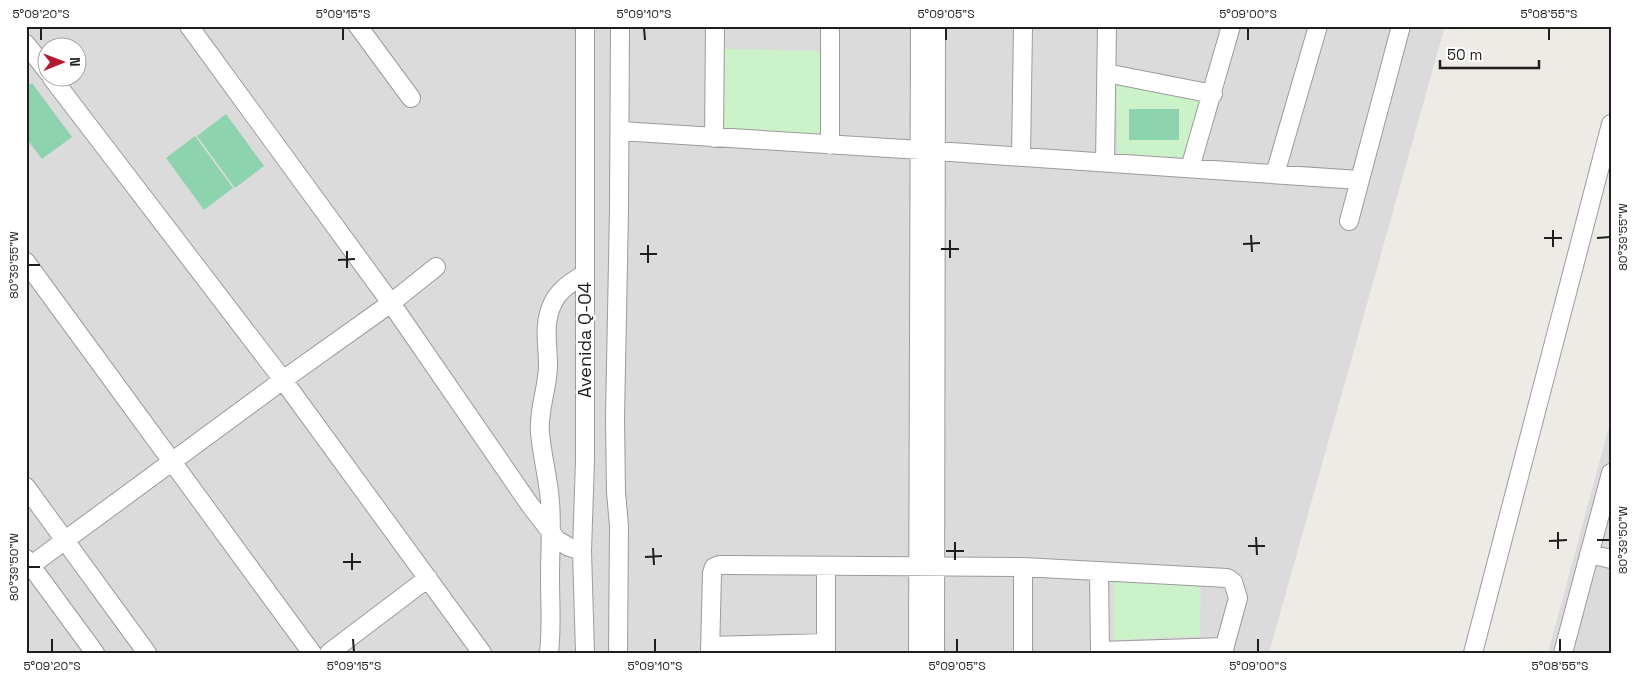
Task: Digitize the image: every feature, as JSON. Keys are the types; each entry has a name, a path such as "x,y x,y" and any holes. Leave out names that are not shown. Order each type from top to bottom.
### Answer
{"street":[{"path":"189,26 391,303 530,505 557,540 569,547 582,551"},
{"path":"358,26 411,98"},
{"name":"Avenida Q-04","path":"584,26 585,460 582,551 585,653"},
{"path":"618,653 619,526 616,492 615,418 620,26"},
{"path":"714,138 715,26"},
{"path":"830,26 830,145"},
{"path":"920,26 918,150 934,230 940,481 935,653"},
{"path":"918,653 918,482 934,230 936,26"},
{"path":"1021,156 1023,26"},
{"path":"1105,162 1106,26"},
{"path":"1190,168 1213,94 1231,26"},
{"path":"1275,174 1318,26"},
{"path":"1349,221 1402,26"},
{"path":"26,44 38,59"},
{"path":"1106,72 1213,94"},
{"path":"60,88 283,380 482,653"},
{"path":"1473,653 1611,124"},
{"path":"620,131 1021,156 1359,180"},
{"path":"26,262 312,653"},
{"path":"95,653 28,564 64,540 391,303 436,267"},
{"path":"548,653 551,634 550,576 552,533 547,473 540,432 540,407 546,385 548,366 546,332 550,307 557,294 584,274"},
{"path":"1563,653 1611,473"},
{"path":"918,482 940,481"},
{"path":"26,487 147,653"},
{"path":"1589,554 1611,560"},
{"path":"826,567 826,648 710,649 711,584 714,567 726,565 1023,567 1099,571 1227,578 1233,582 1238,598 1224,650 1100,652 1099,571"},
{"path":"1023,567 1023,653"},
{"path":"329,653 428,578"}],"shaded area":[{"path":"26,26 1445,26 1269,653 26,653"},
{"path":"1611,419 1611,653 1548,653"}],"green space":[{"path":"720,49 821,51 822,136 720,131"},
{"path":"32,83 72,137 42,159 26,138 26,87"},
{"path":"1116,83 1202,99 1186,157 1118,155"},
{"path":"1129,109 1179,109 1179,140 1129,140"},
{"path":"226,114 264,166 235,188 197,136"},
{"path":"195,136 233,188 204,210 166,158"},
{"path":"1114,577 1201,579 1200,636 1114,640"}]}
